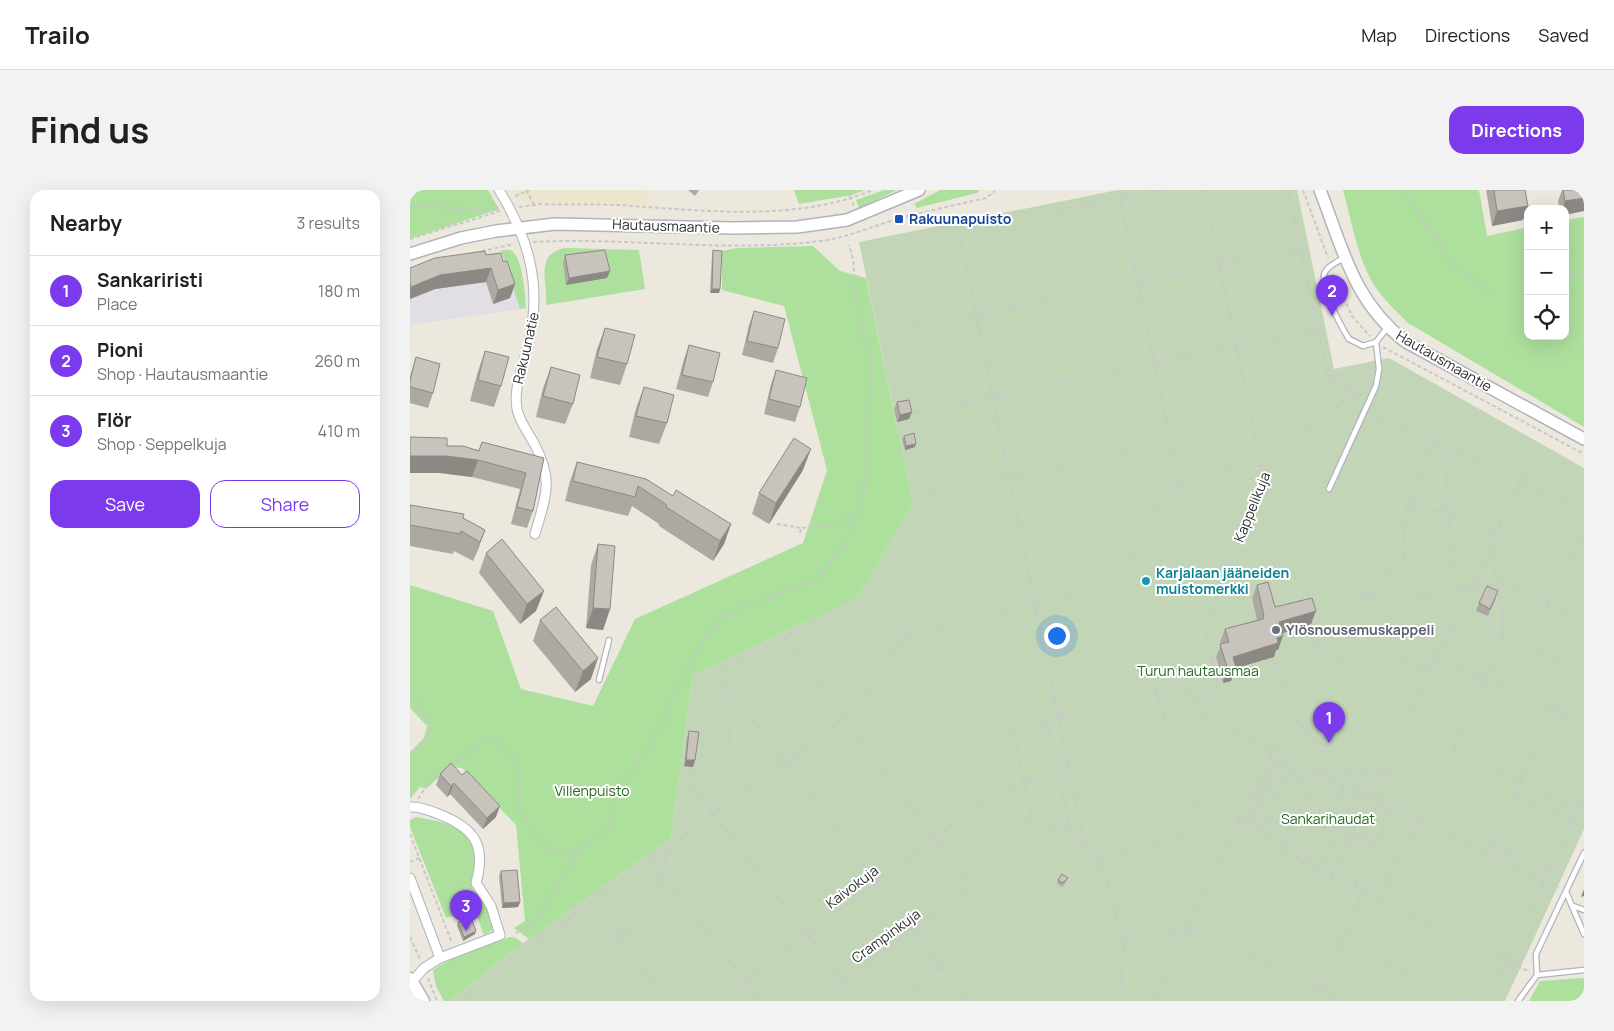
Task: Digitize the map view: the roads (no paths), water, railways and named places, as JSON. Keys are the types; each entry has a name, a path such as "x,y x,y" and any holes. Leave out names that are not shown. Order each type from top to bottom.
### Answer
{"main road":[{"path":"411,982 423,1001"}],"street":[{"name":"Rakuunatie","path":"499,190 519,227 533,276 536,297 533,325 516,392 517,411 541,456 548,483 535,534"},
{"name":"Hautausmaantie","path":"410,254 461,238 519,227 573,223 724,228 797,227 847,220 919,190"},
{"name":"Hautausmaantie","path":"1320,190 1344,258 1365,300 1388,326 1406,342 1584,438"},
{"path":"411,982 424,968 440,958 500,935 491,906 476,883 482,866 482,857 469,831 439,814 413,807"},
{"path":"410,878 440,958"}],"lane":[{"path":"1344,258 1330,266 1324,273 1324,286 1349,339 1363,346 1376,342 1388,326"},
{"path":"1329,488 1379,377 1376,342"},
{"path":"599,680 609,640"},
{"path":"1518,1001 1537,975 1536,954 1584,853"},
{"path":"1566,892 1584,934"},
{"path":"1573,906 1584,910"},
{"path":"1537,975 1584,970"}],"place":[{"name":"Rakuunapuisto","path":"899,219"},
{"name":"Pioni","path":"1332,316"},
{"name":"Karjalaan jääneiden muistomerkki","path":"1146,581"},
{"name":"Ylösnousemuskappeli","path":"1276,630"},
{"name":"Sankariristi","path":"1329,743"},
{"name":"Flör","path":"466,931"}],"park label":[{"name":"Turun hautausmaa","path":"1198,671"},
{"name":"Villenpuisto","path":"592,791"},
{"name":"Sankarihaudat","path":"1328,819"}]}
